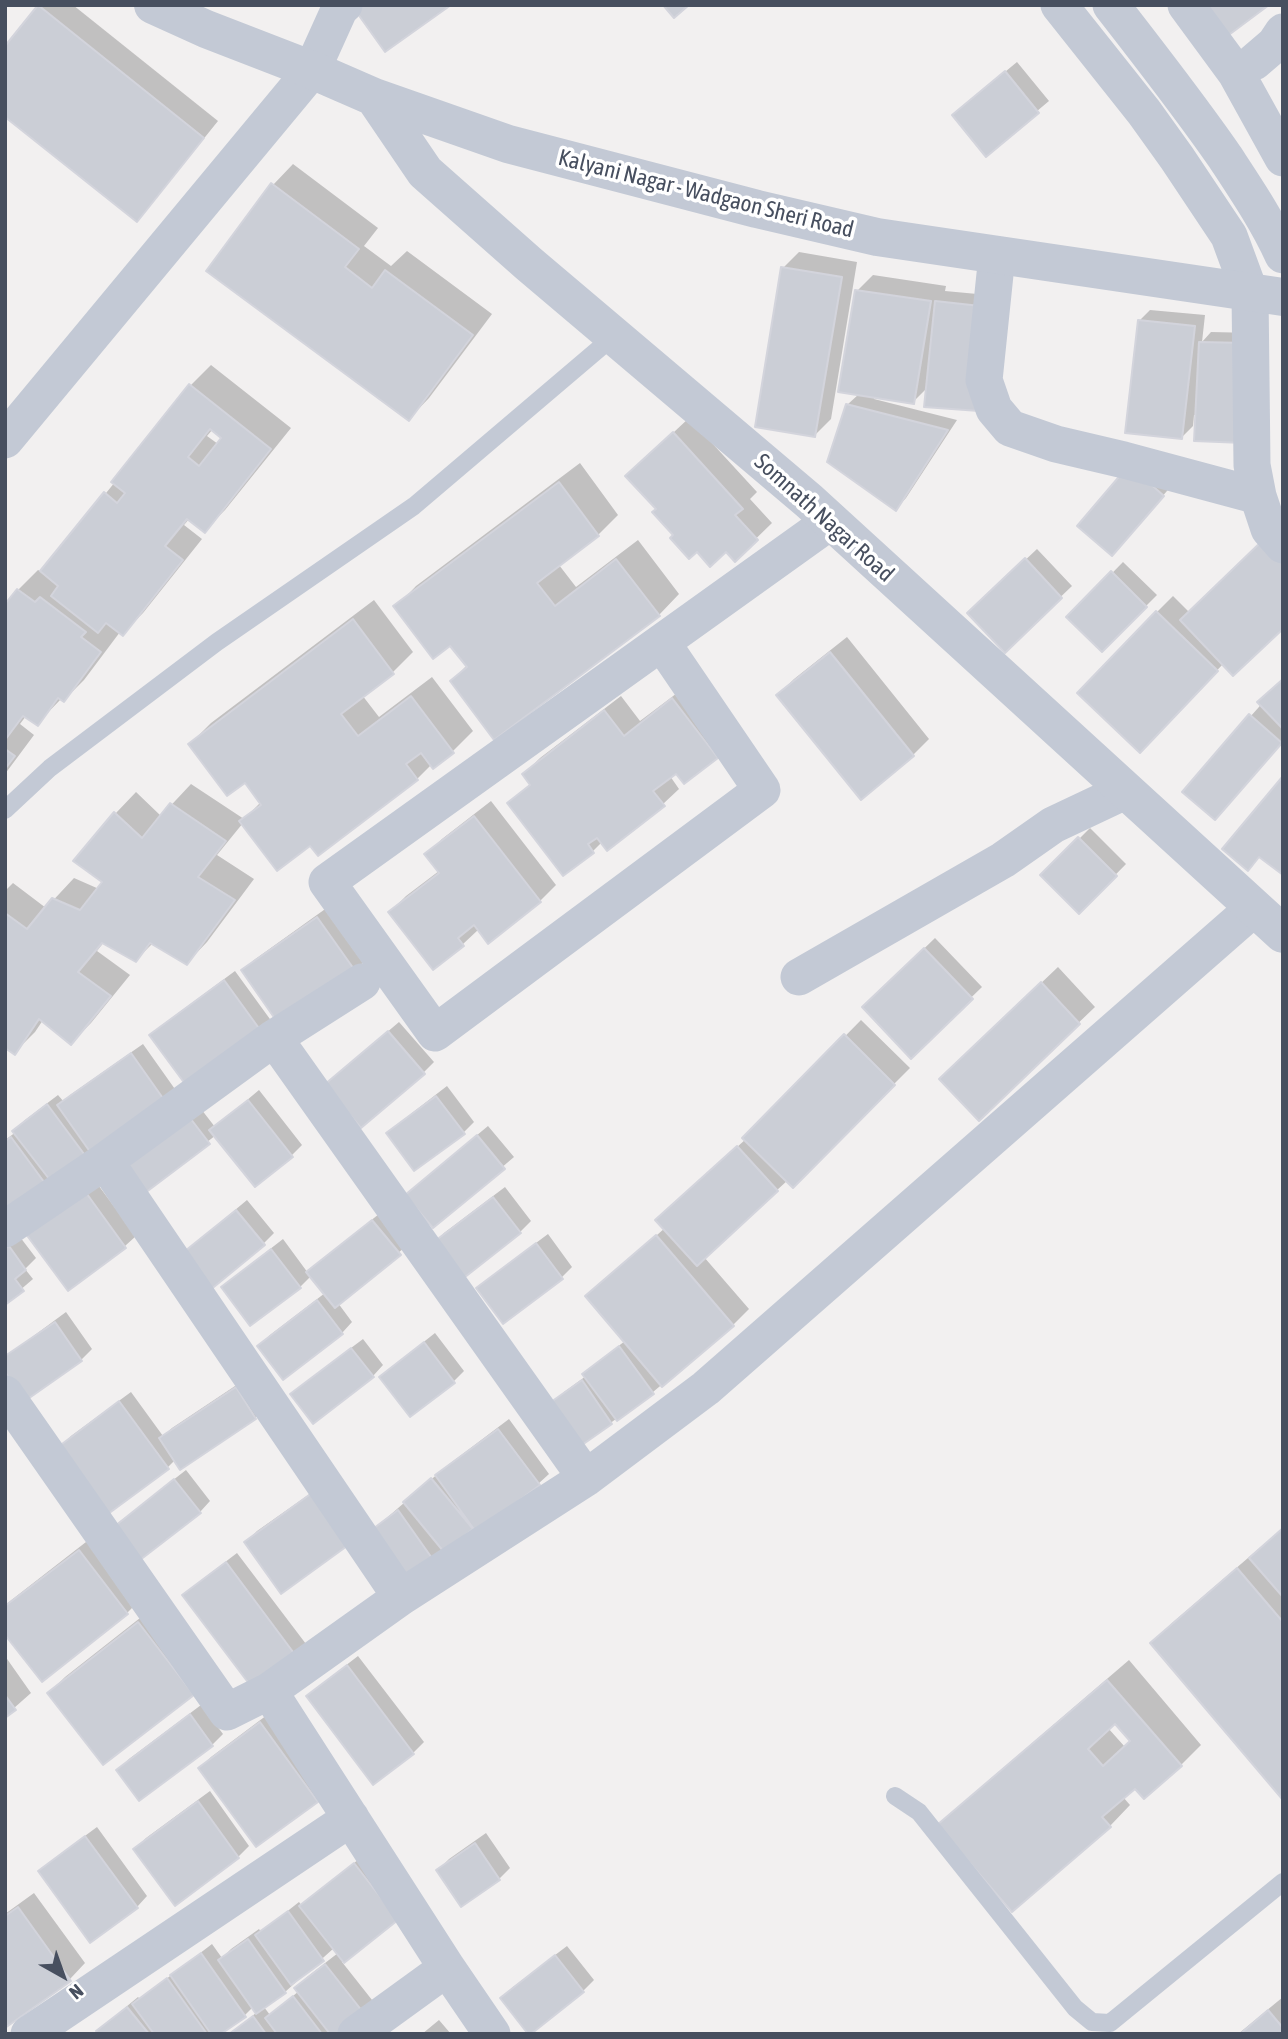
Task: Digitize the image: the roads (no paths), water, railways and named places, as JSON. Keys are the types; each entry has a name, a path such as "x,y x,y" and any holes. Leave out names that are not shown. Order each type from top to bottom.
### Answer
{"street":[{"name":"Kalyani Nagar - Wadgaon Sheri Road","path":"153,5 374,97 508,144 877,237 1266,295"},
{"path":"5,440 312,70 344,5"},
{"path":"1059,5 1144,112 1192,180 1266,295 1252,465 1258,496 1269,529 1283,545"},
{"path":"1111,5 1191,107 1259,209 1283,255"},
{"path":"1186,5 1245,68 1283,158"},
{"path":"1245,68 1275,44 1283,32"},
{"name":"Somnath Nagar Road","path":"374,97 425,172 831,521 1283,934"},
{"path":"996,255 984,380 994,409 1010,428 1056,444 1258,496"},
{"path":"662,643 762,790 435,1033 327,882 831,521"},
{"path":"799,977 1003,860 1053,825 1125,791"},
{"path":"5,1394 227,1712 269,1691 401,1597 586,1478 706,1388 1254,908"},
{"path":"5,1229 105,1161 274,1038 362,982"},
{"path":"274,1038 586,1478"},
{"path":"105,1161 401,1597"},
{"path":"269,1691 492,2034"},
{"path":"29,2034 351,1818"},
{"path":"356,2034 447,1968"}],"lane":[{"path":"5,810 50,768 217,642 414,506 614,336"},
{"path":"895,1796 919,1812 1075,2008 1091,2022 1110,2023 1283,1882"}]}
